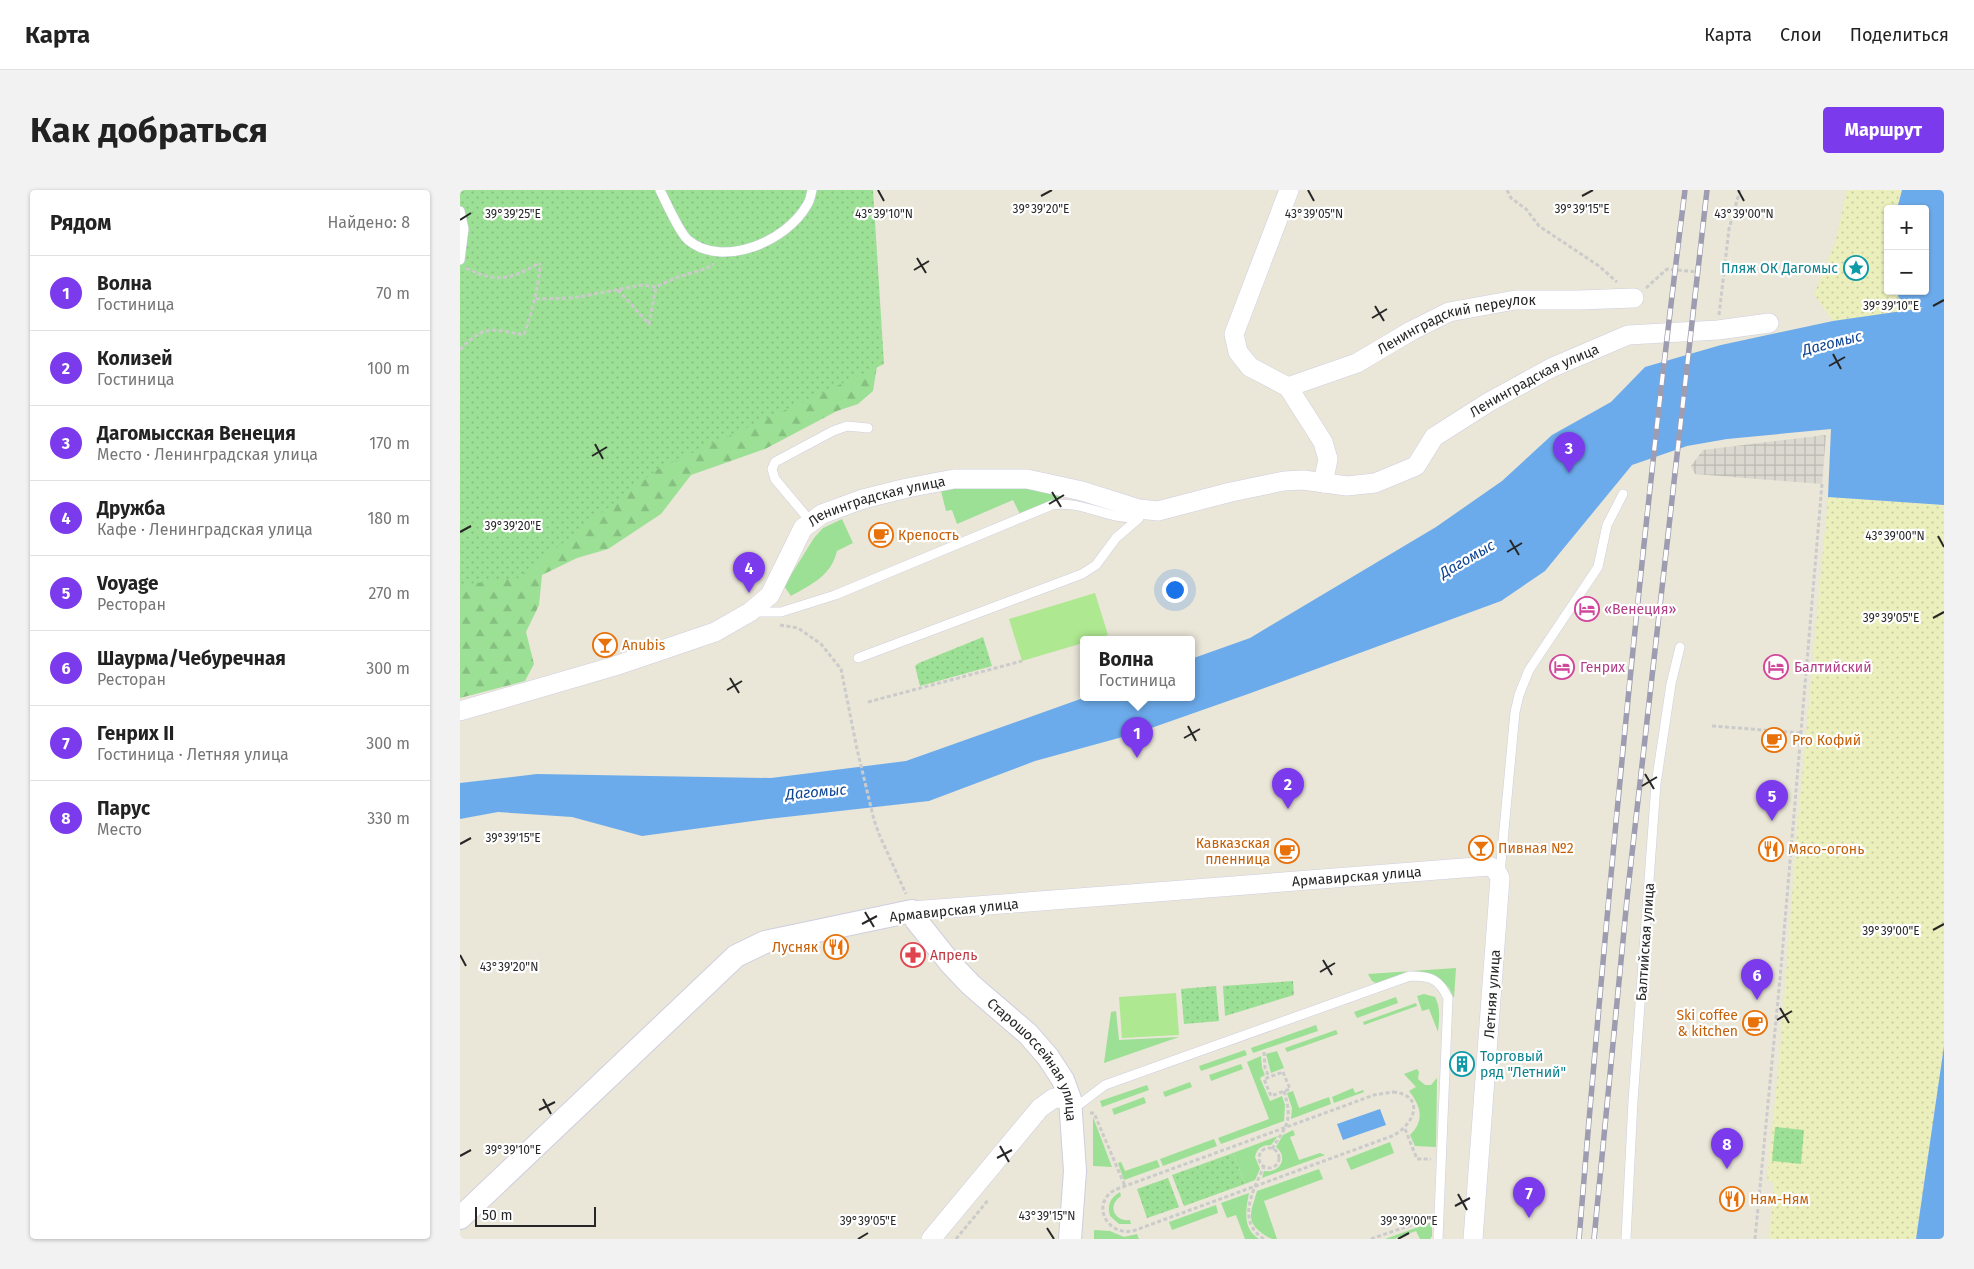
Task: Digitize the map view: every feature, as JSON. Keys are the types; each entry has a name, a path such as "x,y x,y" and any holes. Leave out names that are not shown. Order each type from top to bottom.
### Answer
{"street":[{"path":"1289,190 1234,334 1238,352 1250,367 1288,387 1323,442 1328,459 1323,483"},
{"name":"Ленинградский переулок","path":"1288,387 1358,362 1411,331 1450,312 1515,300 1634,298"},
{"name":"Ленинградская улица","path":"460,711 615,666 715,632 750,612 770,595 803,528 822,514 863,499 954,479 1027,479 1082,491 1139,509 1158,511 1231,492 1284,481 1303,480 1346,486 1375,483 1416,466 1434,437 1489,402 1550,368 1628,335 1718,330 1770,323"},
{"name":"Армавирская улица","path":"460,1218 736,956 765,942 911,907 1489,866 1498,874"},
{"name":"Летняя улица","path":"1473,1239 1498,874"},
{"name":"Старошоссейная улица","path":"911,907 921,926 951,964 971,985 1028,1034 1048,1057 1063,1080 1070,1105 1075,1171 1070,1239"},
{"path":"931,1239 1040,1108 1054,1098 1070,1105"}],"lane":[{"path":"660,190 687,239 706,251 732,253 766,242 790,226 808,204 812,190"},
{"path":"460,211 464,229 460,260"},
{"path":"811,522 775,479 772,469 775,462 833,431 847,426 868,428"},
{"path":"1498,874 1518,695 1529,670 1598,567 1607,525 1622,494"},
{"path":"750,612 781,612 835,595 1052,505 1070,505 1127,519 1138,518 1158,511"},
{"path":"858,658 1082,574 1096,565 1116,538 1138,518"},
{"name":"Балтийская улица","path":"1626,1239 1633,1101 1656,784 1671,684 1680,647"},
{"path":"1070,1105 1105,1085 1410,976 1424,976 1436,981 1443,987 1448,998 1438,1239"}],"path":[{"path":"1507,190 1512,198 1526,209 1540,226 1599,266 1634,298 1667,269 1698,272"},
{"path":"1718,330 1729,229 1740,190"},
{"path":"536,299 573,298 642,285 656,287 675,278 705,269 732,253"},
{"path":"460,265 484,276 500,278 515,276 540,263 540,280 536,299 524,335 495,330 482,331 460,350"},
{"path":"618,290 649,324 656,287"},
{"path":"1755,1239 1822,487"},
{"path":"750,612 765,623 798,628 821,644 841,670 874,820 911,907"},
{"path":"868,702 1022,661"},
{"path":"1712,726 1801,733"},
{"path":"1264,1052 1265,1068 1269,1077"},
{"path":"1283,1072 1290,1089 1271,1096 1264,1079 1269,1077 1283,1072"},
{"path":"1272,1150 1286,1127 1289,1118 1284,1091"},
{"path":"1393,1092 1405,1096 1413,1105 1413,1116 1405,1129 1392,1136 1126,1232 1111,1226 1103,1212 1103,1204 1110,1192 1374,1095 1393,1092"},
{"path":"1094,1113 1125,1186"},
{"path":"1405,1129 1418,1159 1442,1159"},
{"path":"1265,1150 1272,1150 1278,1155 1278,1162 1271,1168 1264,1167 1260,1160 1260,1154 1265,1150"},
{"path":"1264,1167 1255,1186 1248,1219 1253,1231 1264,1239"},
{"path":"1371,1239 1436,1216"}],"green space":[{"path":"460,190 873,190 884,364 658,469 518,578 460,585"},
{"path":"460,308 881,341 873,391 858,404 837,411 765,449 691,475 661,514 608,549 577,558 542,575 539,605 526,632 534,664 525,681 460,698"},
{"path":"976,483 1065,489 1068,496 1060,497 1020,514 1013,500 957,524 952,510 946,511 941,491"},
{"path":"842,519 853,543 837,551 830,567 820,578 791,596 784,586 814,538 823,528"},
{"path":"1095,593 1108,635 1080,636 1080,644 1022,661 1009,619"},
{"path":"983,637 992,666 920,686 915,666"},
{"path":"1456,968 1454,998 1449,988 1441,980 1409,971"},
{"path":"1407,971 1378,984 1372,981 1368,974"},
{"path":"1293,981 1294,995 1225,1016 1223,986"},
{"path":"1216,986 1219,1021 1184,1024 1181,989"},
{"path":"1176,993 1179,1035 1122,1038 1119,997"},
{"path":"1424,994 1435,997 1437,1001 1439,1014 1438,1032 1429,1009 1422,1011 1417,996"},
{"path":"1396,997 1398,1003 1357,1018 1354,1012"},
{"path":"1416,1003 1417,1006 1364,1025 1363,1022"},
{"path":"1116,1011 1119,1040 1179,1037 1104,1063 1111,1012"},
{"path":"1316,1025 1318,1031 1253,1053 1251,1048"},
{"path":"1336,1030 1338,1034 1287,1052 1285,1048"},
{"path":"1245,1050 1247,1055 1201,1071 1199,1066"},
{"path":"1277,1051 1284,1068 1271,1073 1266,1054"},
{"path":"1261,1056 1265,1075 1260,1078 1270,1101 1282,1096 1285,1105 1284,1121 1221,1144 1218,1138 1269,1119 1247,1062"},
{"path":"1241,1064 1243,1069 1211,1081 1209,1075"},
{"path":"1417,1069 1419,1072 1418,1079 1425,1085 1431,1085 1437,1078 1436,1147 1415,1146 1410,1135 1418,1124 1420,1113 1409,1091 1416,1087 1404,1074"},
{"path":"1190,1082 1192,1087 1165,1097 1163,1092"},
{"path":"1147,1085 1149,1090 1102,1107 1100,1101"},
{"path":"1353,1088 1355,1093 1363,1090 1364,1092 1334,1103 1332,1097"},
{"path":"1293,1091 1299,1108 1329,1097 1331,1104 1291,1119 1292,1108 1287,1093"},
{"path":"1144,1097 1146,1103 1114,1115 1112,1109"},
{"path":"1093,1117 1112,1167 1093,1166"},
{"path":"1775,1127 1804,1130 1801,1164 1772,1161"},
{"path":"1293,1130 1295,1135 1290,1137 1299,1160 1320,1153 1325,1155 1262,1178 1264,1171 1274,1170 1281,1164 1282,1155 1276,1147 1283,1135"},
{"path":"1278,1136 1271,1145 1263,1146 1257,1151 1255,1157 1260,1169 1255,1180 1245,1184 1233,1153"},
{"path":"1214,1139 1217,1146 1163,1166 1160,1159"},
{"path":"1390,1142 1394,1153 1351,1170 1346,1159"},
{"path":"1233,1153 1245,1184 1184,1206 1172,1175"},
{"path":"1157,1160 1160,1167 1124,1180 1118,1163 1121,1162 1125,1171"},
{"path":"1319,1169 1323,1179 1264,1201 1277,1239 1268,1237 1257,1229 1251,1220 1251,1215 1257,1191"},
{"path":"1168,1178 1179,1207 1147,1218 1137,1189"},
{"path":"1120,1192 1121,1196 1114,1204 1114,1212 1116,1216 1124,1220 1130,1220 1131,1224 1119,1224 1110,1216 1110,1202"},
{"path":"1249,1193 1246,1218 1250,1230 1259,1239 1245,1239 1236,1215 1227,1218 1221,1203"},
{"path":"1216,1205 1218,1213 1172,1230 1169,1222"},
{"path":"1432,1222 1432,1236 1430,1239 1420,1239 1416,1231 1394,1239 1385,1239"},
{"path":"1094,1230 1110,1231 1124,1237 1137,1234 1139,1239 1094,1239"}],"sand":[{"name":"Пляж ОК Дагомыс","path":"1847,190 1902,190 1898,205 1884,205 1884,295 1898,295 1899,299 1924,308 1833,321 1814,294 1835,244"},
{"path":"1828,497 1944,505 1944,1046 1916,1239 1769,1239 1774,1182 1767,1181"}],"shaded area":[{"path":"1826,435 1822,484 1695,474 1691,466 1703,450"}],"water":[{"name":"Дагомыс","path":"1902,190 1944,190 1944,505 1828,497 1831,429 1727,439 1687,446 1632,465 1545,571 1501,601 1137,733 1035,761 929,801 768,819 642,836 572,817 498,812 460,819 460,783 537,774 771,778 906,761 1080,699 1080,701 1195,701 1195,658 1250,638 1436,527 1502,481 1552,435 1611,402 1645,367 1721,345 1833,321 1923,308 1899,299 1898,295 1929,295 1929,205 1898,205"},
{"path":"1944,1046 1944,1239 1916,1239"},
{"path":"1380,1109 1386,1125 1343,1140 1337,1124"}],"railway":[{"path":"1579,1239 1626,714 1685,190"},
{"path":"1594,1239 1628,889 1707,190"}],"place":[{"name":"Пляж ОК Дагомыс","path":"1856,268"},
{"name":"Дагомысская Венеция","path":"1569,473"},
{"name":"Крепость","path":"881,535"},
{"name":"Дружба","path":"749,593"},
{"name":"«Венеция»","path":"1587,609"},
{"name":"Anubis","path":"605,645"},
{"name":"Генрих","path":"1562,667"},
{"name":"Балтийский","path":"1776,667"},
{"name":"Pro Кофий","path":"1774,740"},
{"name":"Волна","path":"1137,758"},
{"name":"Колизей","path":"1288,809"},
{"name":"Voyage","path":"1772,821"},
{"name":"Пивная №2","path":"1481,848"},
{"name":"Мясо-огонь","path":"1771,849"},
{"name":"Кавказская пленница","path":"1287,851"},
{"name":"Лусняк","path":"836,947"},
{"name":"Апрель","path":"913,955"},
{"name":"Шаурма/Чебуречная","path":"1757,1000"},
{"name":"Ski coffee & kitchen","path":"1755,1023"},
{"name":"Торговый ряд \"Летний\"","path":"1462,1064"},
{"name":"Парус","path":"1727,1169"},
{"name":"Ням-Ням","path":"1732,1199"},
{"name":"Генрих II","path":"1529,1218"}]}
